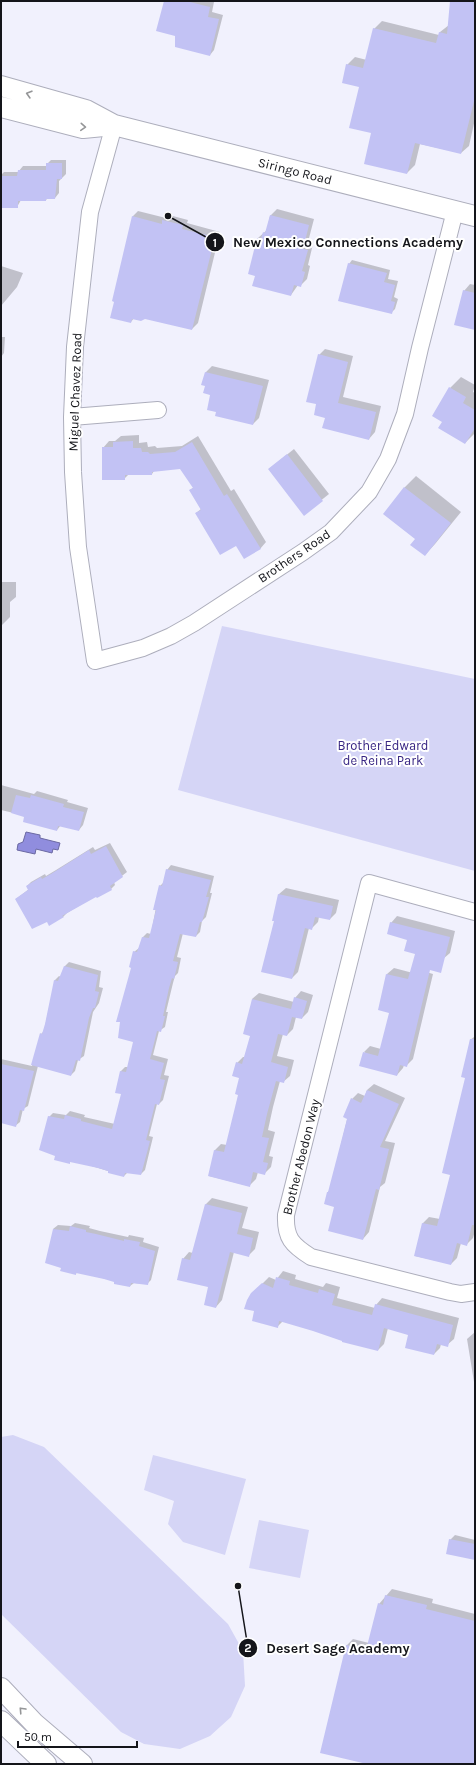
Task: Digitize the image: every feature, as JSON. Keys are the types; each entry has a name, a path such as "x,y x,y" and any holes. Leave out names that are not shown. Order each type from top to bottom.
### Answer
{"street":[{"name":"Siringo Road","path":"1,86 86,110 114,126 475,216"},
{"name":"Siringo Road","path":"1,107 83,128 114,126"},
{"name":"Miguel Chavez Road","path":"96,661 78,547 73,472 72,417 75,347 90,212 114,126"},
{"name":"Brothers Road","path":"96,661 143,648 171,636 194,622 331,532 369,492 388,459 405,414 420,348 455,211"},
{"path":"72,417 158,410"},
{"name":"Brother Abedon Way","path":"475,912 369,883 286,1215 286,1228 291,1240 298,1249 311,1257 450,1292 461,1294 475,1292"},
{"path":"1,1688 34,1723 82,1764"},
{"path":"1,1721 46,1764"}],"green space":[{"name":"Brother Edward de Reina Park","path":"222,626 475,679 475,871 178,790"},
{"path":"13,1435 44,1447 228,1624 243,1651 245,1686 231,1717 210,1736 180,1749 144,1744 121,1732 1,1614 1,1437"},
{"path":"153,1455 246,1479 225,1555 183,1542 168,1524 174,1501 144,1490"},
{"path":"259,1520 309,1530 300,1578 249,1568"}],"shaded area":[{"path":"26,832 40,835 40,838 60,843 58,850 53,849 52,853 36,849 35,854 17,850 18,844 23,842"}],"building":[{"path":"164,1 186,1 210,7 208,17 219,19 210,56 175,47 175,36 156,31"},
{"path":"450,1 475,1 475,97 461,154 415,143 407,174 364,164 371,133 349,128 359,87 342,83 346,64 363,68 373,28 436,43 439,32 447,34"},
{"path":"46,163 62,163 62,179 57,179 55,199 46,199 46,201 18,201 18,208 1,208 1,176 17,176 18,170 46,170"},
{"path":"270,215 309,225 303,249 308,250 302,271 305,272 301,287 294,285 291,296 252,286 255,276 248,274 257,238 261,239 263,232 265,233"},
{"path":"132,216 162,224 162,220 183,225 182,229 215,237 192,330 145,319 141,321 132,319 131,323 110,318 114,302 112,301"},
{"path":"348,263 387,273 384,282 395,285 391,301 395,302 392,314 338,301"},
{"path":"463,290 475,293 475,330 454,325"},
{"path":"318,354 348,362 338,403 376,412 369,440 322,428 325,418 314,415 316,404 306,402"},
{"path":"205,372 263,386 253,425 215,416 216,412 207,410 210,395 203,393 205,386 201,385"},
{"path":"449,387 466,397 463,403 475,410 475,428 465,444 438,428 442,422 432,416"},
{"path":"133,441 133,448 141,448 142,452 148,452 150,454 175,452 192,442 224,496 227,494 261,549 244,559 236,546 220,555 195,513 201,510 189,490 193,488 180,469 152,472 152,475 125,475 125,480 102,480 102,447 113,447 113,442"},
{"path":"287,454 323,501 304,516 268,469"},
{"path":"404,487 451,523 425,556 410,545 415,539 383,514"},
{"path":"16,795 30,798 31,795 64,804 63,807 84,812 79,831 58,826 57,831 23,822 24,817 11,813"},
{"path":"106,846 123,877 110,886 112,890 62,916 64,917 49,926 47,922 32,929 15,899 28,890 26,886 41,877 42,879 51,874 89,850 91,854"},
{"path":"166,869 211,880 206,897 209,897 196,937 180,934 173,961 178,962 174,979 172,978 169,988 161,1032 157,1031 150,1059 164,1063 160,1079 165,1080 159,1105 155,1104 146,1140 150,1141 141,1175 125,1173 124,1177 108,1173 108,1171 98,1168 54,1160 55,1156 39,1150 48,1116 64,1119 65,1115 112,1129 121,1094 115,1093 120,1071 126,1072 133,1042 118,1038 120,1022 116,1022 131,968 129,967 133,951 137,952 142,937 149,938 156,910 153,910 159,885 162,886"},
{"path":"278,894 333,906 330,920 315,917 312,930 305,928 292,979 261,972 274,921 272,921"},
{"path":"390,922 450,937 441,973 430,970 407,1067 400,1065 397,1076 359,1066 363,1052 378,1056 389,1013 378,1010 386,974 408,979 415,954 404,951 407,940 387,934"},
{"path":"64,966 98,975 95,991 99,992 95,1008 93,1008 89,1018 80,1061 76,1060 71,1076 31,1065 40,1033 42,1034 45,1024 54,980 58,981"},
{"path":"294,997 307,1001 302,1019 292,1017 287,1036 278,1034 271,1062 288,1067 284,1083 276,1081 262,1137 269,1138 263,1162 268,1163 265,1175 253,1172 250,1187 208,1176 214,1150 224,1152 238,1095 235,1094 239,1078 232,1076 236,1062 242,1064 250,1036 243,1034 252,999 291,1009"},
{"path":"470,1039 475,1039 475,1225 472,1225 467,1246 457,1243 451,1265 414,1256 422,1223 437,1226 450,1175 442,1173 465,1078 461,1077"},
{"path":"1,1064 34,1071 24,1111 20,1110 16,1127 1,1123"},
{"path":"367,1090 399,1104 380,1147 389,1149 379,1190 376,1189 363,1240 328,1231 334,1207 324,1204 347,1119 343,1117 351,1098 361,1103"},
{"path":"205,1204 242,1213 237,1234 253,1238 249,1257 230,1252 216,1308 204,1305 208,1287 177,1280 182,1258 190,1260"},
{"path":"70,1226 86,1230 86,1232 124,1241 124,1239 140,1242 139,1246 155,1251 148,1285 131,1283 130,1287 114,1284 114,1282 104,1279 60,1271 61,1268 45,1263 53,1229 69,1231"},
{"path":"276,1277 290,1281 289,1285 318,1293 319,1289 335,1294 332,1305 372,1315 375,1304 453,1325 448,1347 437,1344 434,1355 405,1348 408,1335 384,1328 378,1351 342,1342 313,1331 279,1321 278,1328 252,1321 254,1311 244,1309 247,1300 251,1293 262,1283 273,1288"},
{"path":"449,1539 475,1544 475,1560 446,1554"},
{"path":"385,1595 427,1605 426,1609 475,1621 475,1764 367,1764 320,1753 346,1645 366,1650 378,1603 383,1605"}],"place":[{"name":"New Mexico Connections Academy","path":"168,216"},
{"name":"Desert Sage Academy","path":"238,1586"}]}
